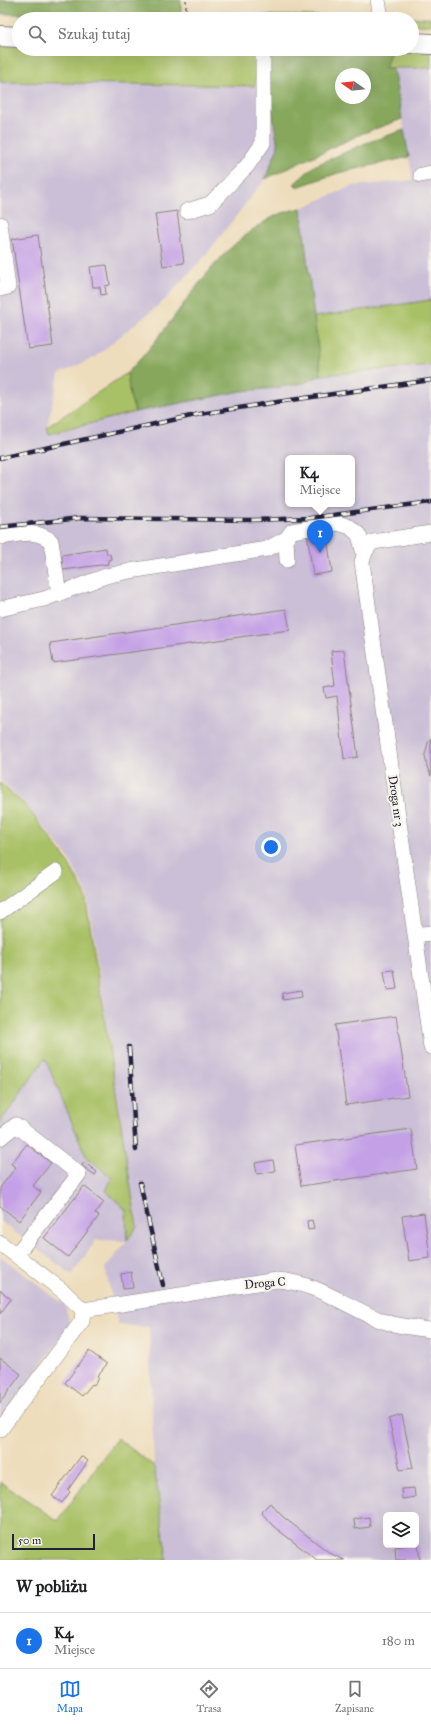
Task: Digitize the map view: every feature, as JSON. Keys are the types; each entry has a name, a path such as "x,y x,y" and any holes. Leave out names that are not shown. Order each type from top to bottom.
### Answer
{"main road":[{"path":"0,36 12,36"},
{"path":"419,43 431,44"}],"street":[{"path":"378,0 380,12"},
{"path":"187,211 210,204 247,166 263,143 263,56"},
{"path":"0,224 8,287 0,288"},
{"name":"Droga nr 3","path":"0,609 44,599 106,576 266,549 286,539 292,532 338,523 350,527 359,535 364,554 363,568 431,1047"},
{"path":"0,537 35,532 44,535 51,541 59,594"},
{"path":"364,554 368,546 378,540 431,533"},
{"path":"286,539 287,560"},
{"path":"0,912 56,872"},
{"path":"415,935 431,933"},
{"path":"0,1138 16,1125 79,1174 16,1255"},
{"path":"0,1243 64,1292 83,1310 82,1321 0,1430"},
{"name":"Droga C","path":"83,1310 277,1280 290,1281 320,1289 381,1320 397,1325 431,1330"}],"path":[{"path":"186,0 186,12"}],"shaded area":[{"path":"393,68 431,68 431,300 314,317 301,208 353,186 413,180"},
{"path":"0,82 268,87 278,147 265,179 209,251 166,299 95,357 59,374 47,427 49,433 135,412 242,391 275,388 304,383 321,375 431,365 431,1560 167,1560 154,1466 149,1327 118,1325 105,1268 127,1241 96,1240 72,1275 0,1221 0,1123 45,1058 86,1156 112,1178 106,1191 126,1210 137,1227 87,894 68,857 28,807 0,780"},
{"path":"0,1256 65,1305 70,1326 0,1419"}],"green space":[{"path":"0,0 181,0 181,12 12,12 12,14 0,14"},
{"path":"419,18 431,18 431,25 419,25"},
{"path":"0,45 12,45 12,56 256,56 258,62 258,72 255,86 0,82"},
{"path":"419,49 431,49 431,68 385,68 389,56 419,56"},
{"path":"270,56 389,56 385,68 393,68 402,119 361,134 265,179 278,147 268,87"},
{"path":"404,130 409,157 338,173 297,187 294,184 314,166 366,143"},
{"path":"301,208 321,375 304,383 275,388 242,391 135,412 130,396 127,373 163,332 212,267 252,230 275,216"},
{"path":"431,300 431,365 321,375 314,317"},
{"path":"127,373 130,396 135,412 49,434 47,427"},
{"path":"0,783 27,807 66,859 85,894 137,1227 127,1240 126,1210 106,1191 112,1178 86,1156 45,1058 0,1123"},
{"path":"117,1438 154,1466 167,1560 0,1560 0,1482 58,1521"}],"building":[{"path":"177,211 184,263 163,266 155,214"},
{"path":"38,235 53,346 28,349 12,239"},
{"path":"107,265 110,285 105,286 106,294 101,295 100,287 93,287 90,267"},
{"path":"326,530 332,572 313,575 307,533"},
{"path":"106,548 107,554 110,554 111,559 108,560 108,564 63,570 62,555"},
{"path":"286,609 290,630 53,663 50,643"},
{"path":"344,650 358,757 344,759 337,696 326,698 324,688 335,686 331,651"},
{"path":"431,738 431,776 427,767 425,755"},
{"path":"394,970 397,989 387,990 384,971"},
{"path":"301,990 302,997 283,1000 282,993"},
{"path":"396,1016 408,1096 346,1105 335,1025"},
{"path":"411,1129 417,1169 301,1186 295,1145"},
{"path":"27,1144 51,1163 33,1186 41,1192 19,1221 0,1206 0,1188 16,1167 11,1164"},
{"path":"273,1160 275,1171 257,1174 255,1163"},
{"path":"84,1162 97,1172 95,1175 82,1166"},
{"path":"84,1186 104,1202 95,1214 99,1216 68,1257 44,1238"},
{"path":"424,1213 430,1258 409,1261 402,1216"},
{"path":"312,1220 314,1229 308,1230 307,1221"},
{"path":"131,1272 133,1288 123,1289 121,1274"},
{"path":"0,1290 11,1299 0,1314"},
{"path":"89,1351 107,1364 97,1376 99,1378 94,1385 92,1384 82,1396 65,1383"},
{"path":"0,1358 21,1374 0,1403"},
{"path":"402,1415 413,1468 400,1470 389,1419"},
{"path":"81,1456 88,1461 68,1490 70,1492 62,1503 52,1496"},
{"path":"414,1488 415,1497 402,1499 401,1489"},
{"path":"270,1503 282,1516 331,1554 344,1560 317,1560 273,1526 261,1512"},
{"path":"369,1517 370,1527 355,1529 354,1519"},
{"path":"395,1548 418,1548 420,1560 396,1560"}],"railway":[{"path":"0,458 200,414 431,380"},
{"path":"0,527 80,518 254,520 310,518 431,502"},
{"path":"129,1047 136,1150"},
{"path":"140,1183 163,1285"}],"place":[{"name":"K4","path":"320,553"}]}
